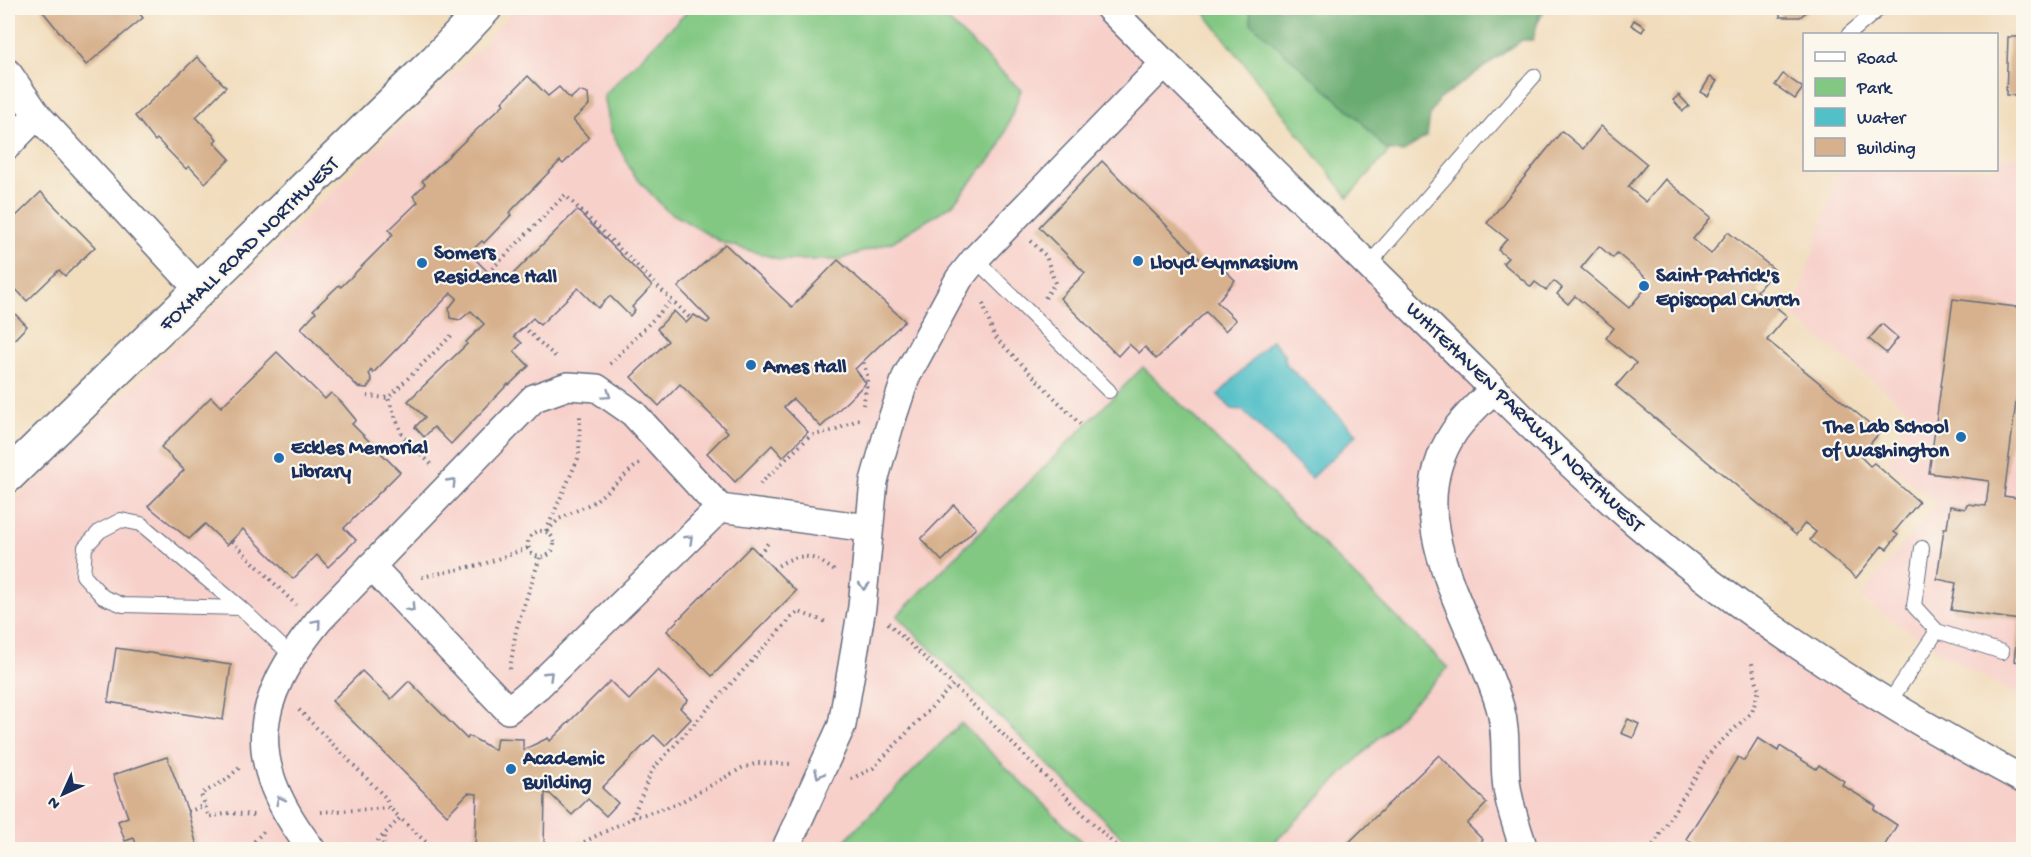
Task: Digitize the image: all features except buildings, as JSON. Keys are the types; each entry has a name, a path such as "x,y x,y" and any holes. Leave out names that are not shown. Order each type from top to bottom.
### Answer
{"main road":[{"name":"FOXHALL ROAD NORTHWEST","path":"8,476 436,60 486,8"}],"street":[{"name":"WHITEHAVEN PARKWAY NORTHWEST","path":"1109,8 1586,479 1689,566 1774,629 1888,704 2024,780"},
{"path":"785,849 842,725 862,607 874,481 906,377 959,279 975,259 1165,63"},
{"path":"8,73 37,115 200,291"},
{"path":"8,145 37,115"},
{"path":"312,849 287,814 266,765 262,739 266,715 275,687 292,657 315,625 534,398 568,386 597,388 633,413 660,444 727,509 868,528"},
{"path":"1494,389 1455,431 1444,450 1432,496 1433,524 1439,552 1496,694 1505,727 1506,779 1511,809 1524,849"},
{"path":"371,566 508,710 538,686 727,509"}],"lane":[{"path":"1850,33 1880,8"},
{"path":"1368,265 1534,75"},
{"path":"975,259 1109,391"},
{"path":"241,608 123,605 103,597 83,575 85,547 100,531 121,520 141,524 241,608 292,657"},
{"path":"1922,548 1914,606 1937,631 2002,651"},
{"path":"1888,704 1937,631"}],"path":[{"path":"488,273 566,195 690,318"},
{"path":"1024,234 1046,256 1055,283 1043,300"},
{"path":"546,531 579,456 583,387 672,300"},
{"path":"983,304 994,336 1080,424"},
{"path":"523,327 583,387"},
{"path":"388,398 454,333"},
{"path":"727,509 810,436 836,430 861,418 868,378 863,361"},
{"path":"367,396 388,398"},
{"path":"388,398 403,437 451,484"},
{"path":"528,548 528,540 533,533 546,531 559,519 594,502 660,444"},
{"path":"540,557 548,555 554,548 553,537 546,531"},
{"path":"232,541 315,625"},
{"path":"528,548 540,557"},
{"path":"411,579 483,564 528,548"},
{"path":"773,569 791,556 811,557 837,573 840,581"},
{"path":"509,671 516,630 540,557"},
{"path":"632,818 652,770 792,617 799,612 833,625 836,617"},
{"path":"882,618 1120,849"},
{"path":"1650,849 1712,750 1752,712 1760,690 1751,660"},
{"path":"568,849 632,818 677,804 742,768 758,763 786,762 842,782 873,768 953,685"},
{"path":"275,687 385,797 390,808 400,818 429,845 438,849"},
{"path":"262,739 238,768 220,784 201,794 209,817 245,813 270,818 287,814 390,808"},
{"path":"188,812 205,806"},
{"path":"369,849 400,818"},
{"path":"383,849 384,834"}],"shaded area":[{"path":"515,8 1110,8 1368,265 1745,607 2024,779 2023,850 8,850 8,507 481,47"},
{"name":"The Lab School of Washington","path":"1998,156 2023,157 2023,699 1944,655 1860,598 1936,503 1888,463 1910,411 1793,316 1839,171 1998,171"}],"green space":[{"path":"691,8 935,8 1021,90 999,149 952,205 892,242 838,260 781,260 721,242 666,210 633,174 611,131 604,95"},
{"path":"1201,8 1546,8 1532,33 1432,104 1348,197"},
{"path":"1250,8 1541,8 1533,40 1521,40 1438,100 1430,115 1427,136 1403,152 1386,150 1359,119 1251,23"},
{"path":"1143,367 1448,668 1268,849 1134,849 897,616"},
{"path":"961,723 1089,849 836,849"}],"water":[{"path":"1272,340 1284,354 1285,363 1357,434 1311,478 1242,410 1232,409 1218,395"}],"place":[{"name":"Lloyd Gymnasium","path":"1138,261"},
{"name":"Somers Residence Hall","path":"422,263"},
{"name":"Saint Patrick's Episcopal Church","path":"1644,286"},
{"name":"Ames Hall","path":"751,365"},
{"name":"The Lab School of Washington","path":"1961,437"},
{"name":"Eckles Memorial Library","path":"279,458"},
{"name":"Academic Building","path":"511,769"}]}
